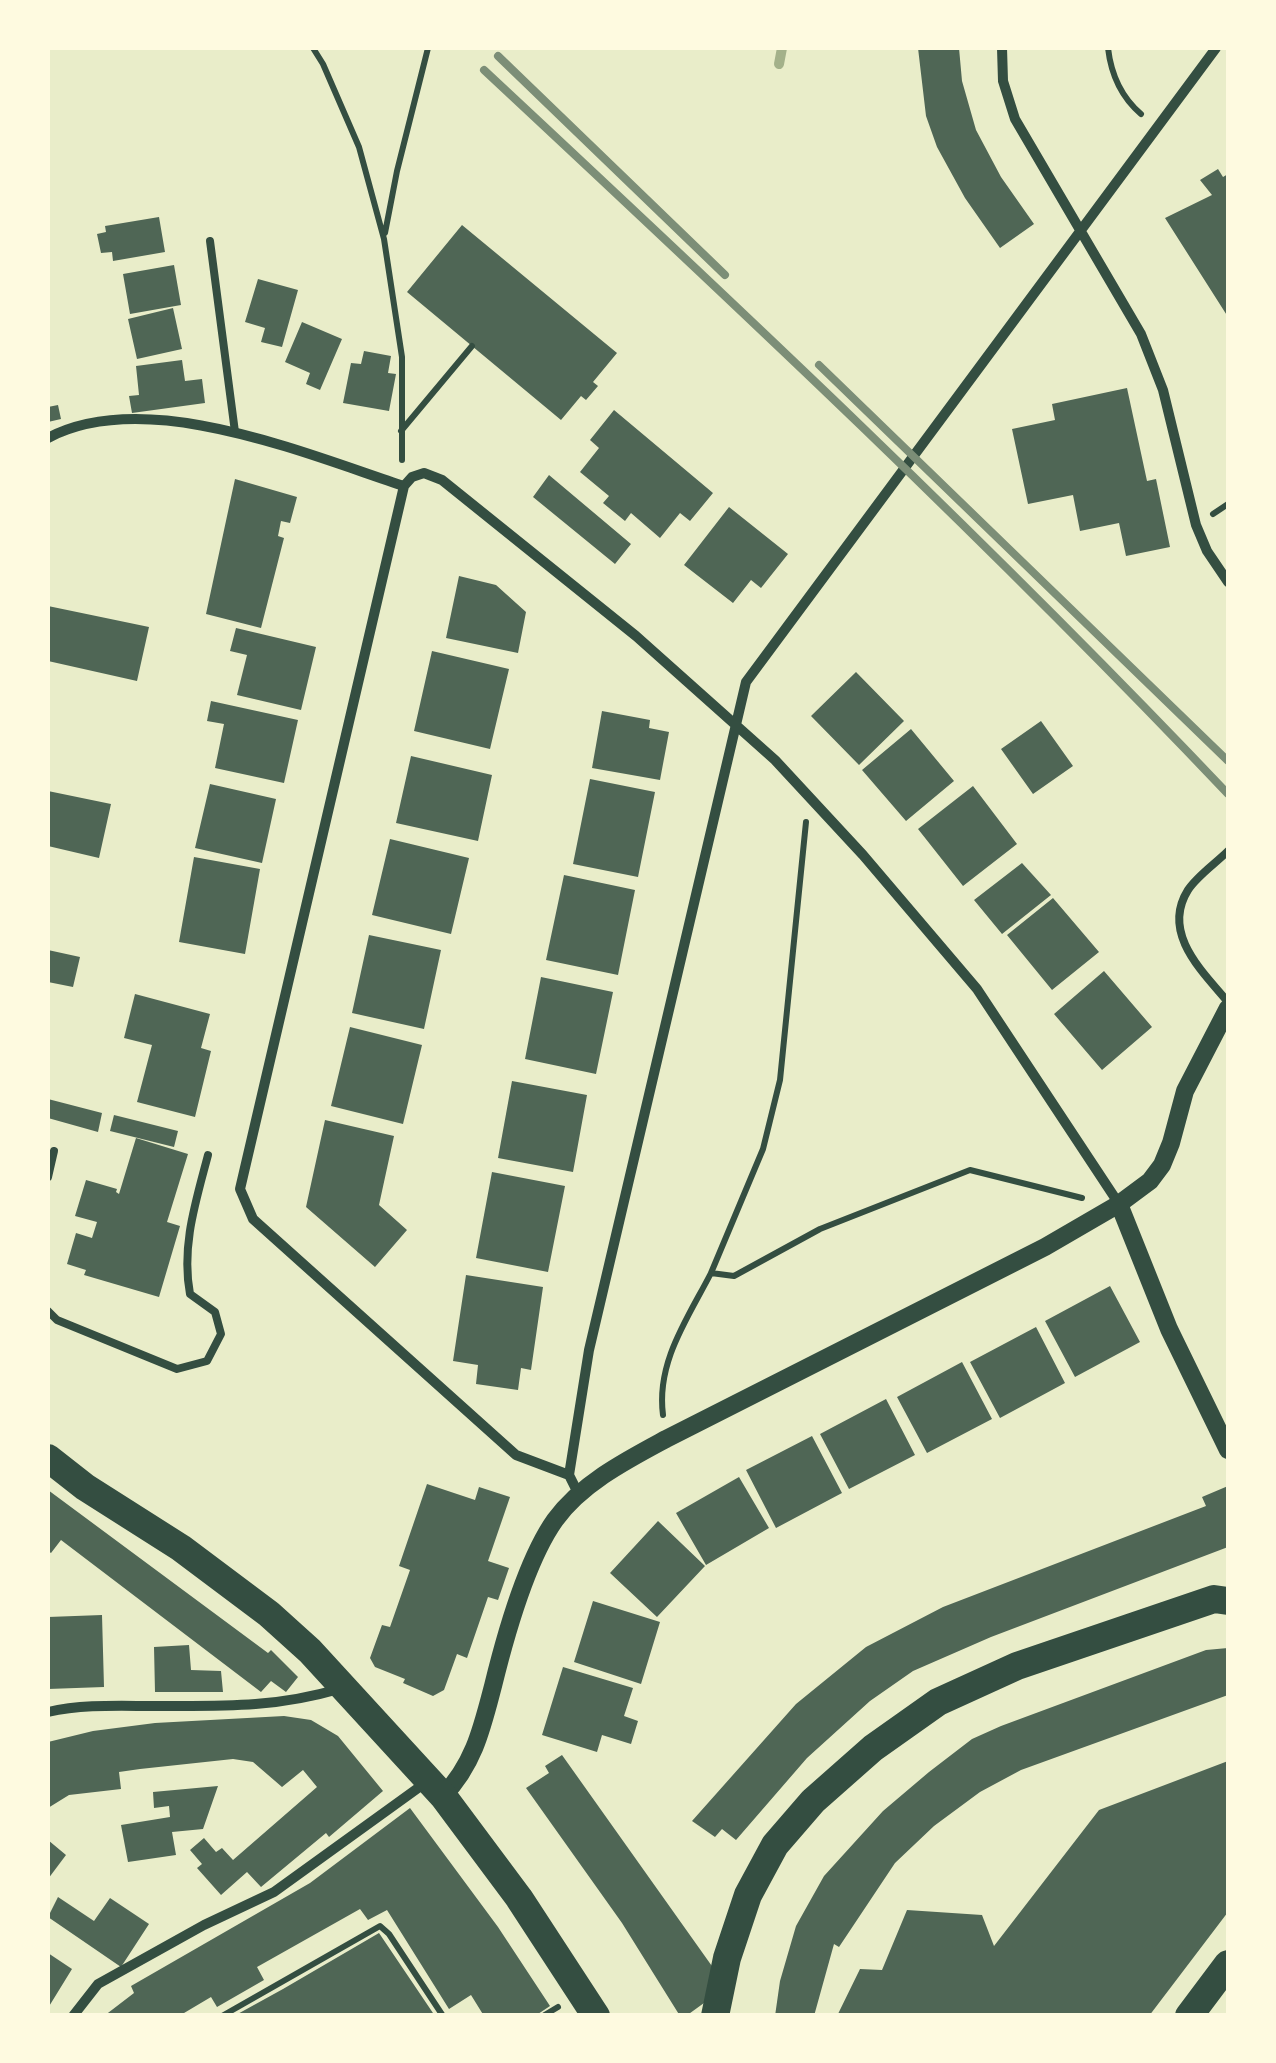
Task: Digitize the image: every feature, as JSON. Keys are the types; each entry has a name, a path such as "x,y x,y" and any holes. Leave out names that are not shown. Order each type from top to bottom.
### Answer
{"highway":[{"path":"48,1458 85,1487 181,1548 269,1614 310,1651 436,1788 530,1913 596,2016"},
{"path":"715,2016 748,1896 776,1845 814,1802 873,1748 938,1702 1017,1666 1223,1596"},
{"path":"1189,2016 1228,1964"}],"street":[{"path":"1002,48 1003,81 1015,119 1149,352 1164,390 1196,525 1207,551 1228,582"},
{"path":"579,1495 569,1475 589,1350 746,682 1216,48"},
{"path":"48,438 71,426 110,419 235,432 404,486"},
{"path":"569,1475 516,1455 252,1219 240,1188 404,486 412,477 424,473 442,480 734,721 808,796 977,988 1119,1204 1169,1328 1228,1450"},
{"path":"73,2016 98,1984 204,1925 274,1892 436,1788 456,1783 478,1745 504,1640 542,1540 556,1518 579,1495 622,1463 1045,1247 1150,1181 1162,1165 1186,1091 1228,1005"},
{"path":"48,1712 74,1706 279,1703 343,1688"}],"lane":[{"path":"210,242 235,432"},
{"path":"1228,851 1189,888 1178,911 1179,932 1197,965 1228,1005"},
{"path":"48,1177 54,1151"},
{"path":"48,1312 57,1320 177,1369 207,1362 220,1334 215,1312 190,1294 185,1266 191,1220 208,1155"}],"path":[{"path":"312,48 323,64 359,147 384,239 402,358 400,432 404,486"},
{"path":"384,239 396,170 428,48"},
{"path":"1108,48 1110,66 1126,101 1157,128"},
{"path":"400,432 472,346"},
{"path":"666,1440 661,1384 666,1361 711,1272 763,1149 780,1080 808,796"},
{"path":"711,1272 734,1276 820,1229 970,1170 1086,1198 1096,1218"},
{"path":"222,2016 380,1926 443,2016"}],"building":[{"path":"918,48 959,48 962,81 976,130 1001,177 1034,224 1000,248 965,198 937,147 926,116"},
{"path":"1218,169 1223,177 1228,174 1228,317 1165,218 1212,195 1200,180"},
{"path":"159,217 165,252 113,261 112,252 101,253 97,234 106,232 105,226"},
{"path":"462,225 617,353 593,382 598,386 586,400 581,396 561,420 407,292"},
{"path":"174,265 181,305 130,314 123,274"},
{"path":"258,279 298,290 282,347 261,342 265,328 245,322"},
{"path":"173,308 182,349 137,359 128,319"},
{"path":"302,322 342,339 320,390 306,384 310,373 285,362"},
{"path":"364,351 391,356 388,373 396,374 389,411 343,403 351,363 361,364"},
{"path":"182,360 185,381 202,379 205,403 132,413 129,396 139,395 136,366"},
{"path":"1127,388 1147,481 1156,479 1170,547 1126,556 1119,523 1080,531 1073,495 1028,504 1012,429 1055,420 1052,404"},
{"path":"58,405 61,419 48,422 48,407"},
{"path":"614,410 713,493 690,521 680,513 660,538 631,513 625,521 603,503 609,496 580,472 599,448 590,440"},
{"path":"549,475 631,544 615,564 533,497"},
{"path":"235,479 297,497 290,523 281,521 278,536 284,538 261,628 206,614"},
{"path":"729,507 788,554 761,588 751,580 733,603 684,565"},
{"path":"459,576 496,585 526,612 518,653 446,638"},
{"path":"48,606 149,627 137,681 48,661"},
{"path":"236,628 316,647 301,710 237,695 247,655 230,651"},
{"path":"432,651 509,669 490,749 414,731"},
{"path":"856,672 904,721 859,765 811,716"},
{"path":"211,701 298,720 284,783 215,768 224,724 207,721"},
{"path":"602,711 650,720 649,728 669,732 660,780 592,768"},
{"path":"1041,721 1073,766 1033,794 1001,749"},
{"path":"911,729 954,781 906,821 862,770"},
{"path":"411,756 492,775 478,841 396,823"},
{"path":"590,779 655,792 638,877 573,864"},
{"path":"210,784 276,799 262,863 195,848"},
{"path":"973,786 1017,844 963,886 918,829"},
{"path":"48,791 111,804 99,858 48,846"},
{"path":"390,839 469,858 451,934 372,915"},
{"path":"194,857 260,869 245,954 179,942"},
{"path":"1022,863 1051,895 1002,934 974,900"},
{"path":"564,875 635,890 618,975 546,960"},
{"path":"1053,898 1099,952 1052,990 1007,935"},
{"path":"369,935 441,950 424,1029 352,1013"},
{"path":"48,950 80,957 73,987 48,982"},
{"path":"1104,971 1152,1027 1102,1070 1054,1014"},
{"path":"541,977 613,992 596,1074 525,1059"},
{"path":"135,994 210,1014 201,1048 211,1051 195,1117 137,1102 152,1045 124,1038"},
{"path":"350,1027 422,1045 403,1124 331,1106"},
{"path":"512,1081 587,1095 573,1172 498,1158"},
{"path":"48,1099 102,1113 98,1132 48,1118"},
{"path":"114,1115 178,1131 174,1147 110,1131"},
{"path":"325,1120 394,1136 379,1205 407,1230 375,1267 306,1207"},
{"path":"136,1138 188,1154 167,1222 180,1226 159,1297 84,1275 86,1270 67,1264 76,1233 92,1238 97,1222 75,1216 86,1180 117,1189 119,1194"},
{"path":"492,1172 565,1186 548,1272 476,1258"},
{"path":"466,1275 543,1287 531,1370 521,1368 518,1390 476,1384 478,1365 453,1361"},
{"path":"1110,1286 1140,1342 1075,1377 1045,1321"},
{"path":"1036,1327 1065,1383 1000,1418 970,1362"},
{"path":"962,1362 992,1419 927,1453 897,1397"},
{"path":"886,1399 915,1455 849,1489 820,1434"},
{"path":"812,1436 842,1493 776,1528 746,1470"},
{"path":"739,1477 769,1528 706,1565 676,1513"},
{"path":"427,1484 475,1500 479,1487 510,1497 488,1561 509,1568 498,1600 488,1597 467,1658 457,1654 444,1690 433,1696 375,1667 370,1658 382,1625 390,1627 410,1570 399,1566"},
{"path":"1228,1486 1228,1547 991,1637 913,1671 870,1701 807,1758 736,1840 722,1829 715,1837 692,1821 796,1704 866,1647 943,1607 1206,1506 1202,1497"},
{"path":"48,1490 268,1653 271,1650 298,1677 286,1692 271,1681 261,1692 61,1540 51,1553 48,1551"},
{"path":"658,1521 705,1566 657,1617 610,1573"},
{"path":"593,1601 660,1622 641,1684 574,1662"},
{"path":"102,1615 104,1687 48,1689 48,1617"},
{"path":"189,1645 191,1670 221,1671 223,1692 155,1692 154,1647"},
{"path":"1228,1648 1228,1695 1021,1770 980,1792 934,1826 895,1863 839,1947 834,1944 814,2016 775,2016 780,1981 796,1926 824,1876 883,1811 929,1772 972,1739 1001,1726 1206,1650"},
{"path":"563,1667 633,1688 624,1716 638,1721 631,1744 602,1735 597,1752 542,1735"},
{"path":"284,1716 311,1720 338,1736 383,1791 261,1887 247,1872 221,1895 197,1868 202,1864 190,1850 204,1838 216,1852 222,1848 233,1860 317,1787 303,1770 282,1787 253,1762 233,1759 119,1772 121,1789 69,1795 48,1808 48,1742 155,1723"},
{"path":"562,1755 714,1969 704,2003 686,2016 680,2016 622,1923 526,1788 549,1773 545,1766"},
{"path":"1228,1761 1228,1912 1149,2016 837,2016 860,1969 882,1970 907,1910 982,1915 994,1946 1099,1810"},
{"path":"218,1786 203,1829 172,1832 176,1855 128,1862 121,1825 170,1817 169,1806 154,1808 153,1792"},
{"path":"410,1808 498,1927 550,2006 535,2016 484,2016 471,1995 449,2009 387,1910 368,1920 360,1909 257,1967 264,1980 217,2007 211,1997 179,2016 104,2016 134,1993 131,1986 310,1883"},
{"path":"48,1840 66,1855 48,1879"},
{"path":"58,1897 94,1921 110,1898 149,1924 121,1967 48,1917"},
{"path":"379,1933 435,2016 234,2016 283,1989"},
{"path":"48,1953 72,1969 48,2008"}],"waterway":[{"path":"779,64 782,48"}],"railway":[{"path":"498,56 725,275"},
{"path":"484,70 955,517 1228,794"},
{"path":"819,365 1228,761"}]}
